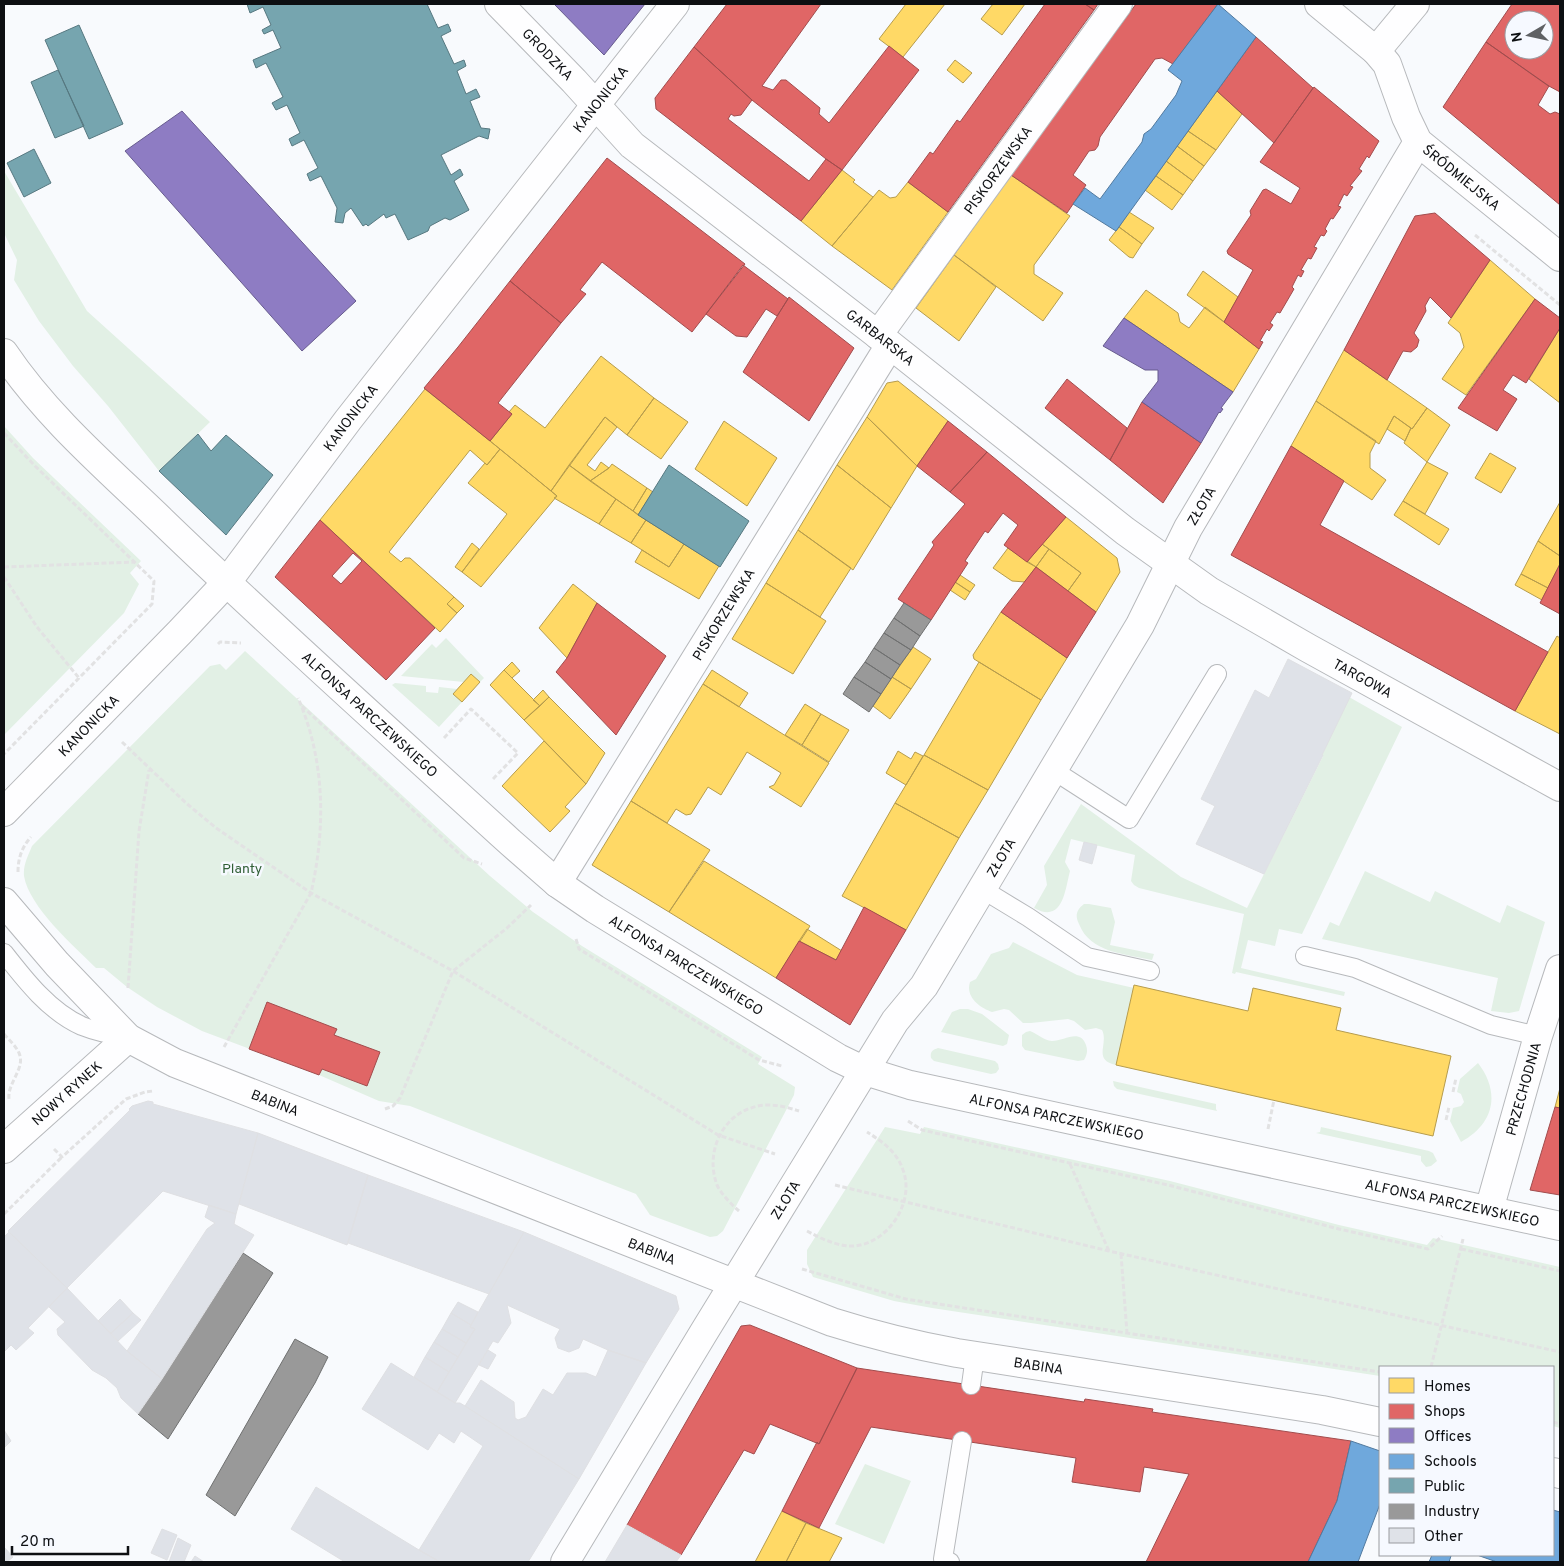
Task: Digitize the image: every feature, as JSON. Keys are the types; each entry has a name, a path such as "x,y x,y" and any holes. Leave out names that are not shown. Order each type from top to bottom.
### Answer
{"street":[{"name":"GRODZKA","path":"499,4 596,104"},
{"name":"KANONICKA","path":"4,812 227,582 348,420 675,4"},
{"name":"PISKORZEWSKA","path":"557,883 884,340 1118,4"},
{"name":"ŚRÓDMIEJSKA","path":"1318,4 1376,51 1387,64 1406,117 1418,142 1560,257"},
{"path":"1376,51 1415,4"},
{"name":"GARBARSKA","path":"596,104 632,145 1169,564"},
{"name":"ZŁOTA","path":"565,1562 895,1021 924,986 1140,625 1188,528 1418,142"},
{"name":"ALFONSA PARCZEWSKIEGO","path":"4,353 38,399 68,431 227,582 557,883 595,909 838,1058 865,1071 910,1085 1560,1226"},
{"name":"TARGOWA","path":"1169,564 1209,590 1308,648 1560,787"},
{"name":"BABINA","path":"4,902 52,958 128,1038 175,1063 832,1322 913,1345 1322,1410 1379,1422"},
{"name":"PRZECHODNIA","path":"1489,1210 1538,1036 1560,969"},
{"name":"NOWY RYNEK","path":"4,1149 128,1038"}],"lane":[{"path":"1053,770 1129,819 1217,674"},
{"path":"982,889 1028,917 1087,957 1150,971"},
{"path":"4,953 45,1000 61,1014 81,1026 128,1038"},
{"path":"1305,956 1355,968 1490,1025 1538,1036"},
{"path":"971,1385 975,1356"},
{"path":"950,1562 943,1559 962,1440"}],"path":[{"path":"1468,230 1560,305"},
{"path":"4,433 41,473 154,581 152,604 4,754"},
{"path":"4,567 136,562"},
{"path":"4,577 37,627 79,678"},
{"path":"216,647 220,642 244,643"},
{"path":"230,1053 222,1050 311,893 317,866 321,834 322,801 311,736 297,696"},
{"path":"440,742 471,709 478,715 518,753 488,786"},
{"path":"122,742 186,803 216,828 311,893 453,971 718,1136 776,1154"},
{"path":"128,990 139,831 149,769"},
{"path":"18,876 19,857 23,845 33,834"},
{"path":"383,1110 393,1106 400,1098 453,971 507,928 531,905"},
{"path":"4,1034 19,1052 21,1059 20,1066 8,1090 8,1098 13,1106"},
{"path":"1453,1092 1456,1078"},
{"path":"4,1214 62,1157 126,1099 145,1092 162,1091"},
{"path":"1267,1133 1274,1100"},
{"path":"742,1213 727,1200 718,1185 713,1167 713,1159 718,1136 727,1123 740,1112 754,1107 784,1106 800,1111"},
{"path":"1446,1120 1449,1107"},
{"path":"901,1117 922,1130 1168,1185 1339,1229 1428,1249 1446,1233"},
{"path":"806,1230 833,1243 849,1246 863,1245 877,1239 889,1229 903,1202 906,1186 904,1172 898,1159 889,1148 867,1132"},
{"path":"54,1149 62,1157"},
{"path":"1070,1163 1109,1251"},
{"path":"834,1185 1121,1254 1560,1352"},
{"path":"1431,1366 1464,1237 1455,1235"},
{"path":"1461,1249 1560,1271"},
{"path":"1121,1254 1127,1333"},
{"path":"802,1269 906,1299 1379,1372"}],"green space":[{"path":"4,171 87,311 210,422 159,471 108,406 73,366 39,321 14,280 17,260 4,233"},
{"path":"4,426 33,458 141,561 130,573 139,584 124,613 4,735"},
{"path":"446,638 484,678 480,682 471,674 464,682 401,676 432,644 436,648"},
{"name":"Planty","path":"245,651 490,876 533,912 582,946 762,1057 758,1064 795,1087 794,1095 723,1231 717,1236 710,1237 650,1215 636,1194 410,1106 379,1101 319,1075 202,1031 157,1007 127,987 104,968 96,968 43,913 34,900 24,876 25,864 32,846 210,666 220,664 226,670"},
{"path":"395,683 426,686 426,692 438,693 439,687 457,689 453,694 462,702 439,727 392,685"},
{"path":"1349,697 1402,727 1302,934 1279,929 1275,946 1248,940 1241,968 1345,992 1344,996 1236,972 1235,974 1232,973 1244,914 1139,888 1131,881 1135,855 1071,839 1065,862 1070,871 1061,903 1051,912 1044,912 1034,908 1047,885 1044,866 1081,804 1181,877 1247,908 1323,756"},
{"path":"1365,871 1430,902 1435,891 1500,923 1507,905 1545,922 1519,1011 1509,1013 1491,1011 1498,978 1322,939 1330,922 1339,926"},
{"path":"1084,904 1111,908 1115,922 1110,945 1154,954 1152,960 1110,951 1091,941 1084,934 1077,918 1078,911"},
{"path":"1013,942 1077,975 1134,988 1116,1065 1109,1063 1103,1055 1104,1035 1102,1030 1096,1028 1085,1030 1074,1021 1068,1019 1023,1023 1009,1010 1004,1009 992,1012 978,1005 970,992 970,982 976,979 991,954 1009,948"},
{"path":"968,1009 982,1014 1009,1035 1007,1044 1003,1046 941,1032 952,1012"},
{"path":"1030,1031 1052,1041 1076,1036 1080,1037 1087,1047 1084,1060 1078,1061 1025,1050 1022,1046 1022,1035"},
{"path":"938,1048 995,1061 999,1069 996,1073 991,1074 934,1061 931,1058 931,1053"},
{"path":"1478,1063 1490,1085 1490,1107 1487,1117 1481,1126 1461,1142 1450,1121 1453,1108 1461,1106 1464,1102 1461,1094 1457,1092 1460,1079"},
{"path":"1113,1081 1216,1104 1217,1111 1117,1089"},
{"path":"885,1127 920,1134 924,1127 1170,1181 1339,1225 1427,1245 1433,1238 1560,1267 1560,1428 1554,1426 1554,1366 1379,1366 1379,1376 932,1308 894,1301 813,1277 807,1264 807,1250"},
{"path":"1321,1127 1429,1151 1433,1153 1437,1161 1431,1166 1426,1167 1421,1161 1421,1156 1316,1133 1320,1132"},
{"path":"865,1464 911,1481 884,1544 835,1524"}],"building: Homes":[{"path":"906,4 945,4 903,57 879,39"},
{"path":"993,4 1025,4 1002,35 981,19"},
{"path":"955,60 972,73 963,83 947,70"},
{"path":"1217,91 1242,114 1216,150 1188,131"},
{"path":"1188,131 1216,150 1204,166 1177,146"},
{"path":"1177,146 1204,166 1193,181 1166,161"},
{"path":"1166,161 1193,181 1183,195 1156,176"},
{"path":"842,170 855,180 853,182 873,197 832,246 801,221"},
{"path":"1011,175 1070,216 1034,265 1034,274 1063,293 1043,321 954,255"},
{"path":"1156,176 1183,195 1172,210 1145,190"},
{"path":"908,182 948,212 892,290 832,246 879,190 890,198 896,197"},
{"path":"1129,212 1154,228 1142,244 1119,227"},
{"path":"1119,227 1142,244 1133,258 1129,257 1109,240"},
{"path":"954,255 996,287 959,341 916,308"},
{"path":"1490,260 1535,299 1466,395 1442,379 1464,347 1460,333 1448,323"},
{"path":"1203,271 1238,297 1224,322 1187,295"},
{"path":"1146,290 1178,313 1180,322 1189,328 1205,307 1259,349 1233,392 1124,318"},
{"path":"1560,328 1560,403 1529,379"},
{"path":"1344,350 1427,408 1412,429 1394,416 1379,444 1316,401"},
{"path":"601,356 654,398 627,435 605,417 551,491 490,441 512,414 509,412 515,405 545,428"},
{"path":"898,381 948,421 917,466 867,417 887,383"},
{"path":"425,389 500,449 487,465 470,450 389,552 401,562 405,558 410,558 454,597 447,604 457,613 440,632 320,520"},
{"path":"654,398 688,422 661,459 627,435"},
{"path":"1316,401 1376,441 1370,453 1370,468 1386,480 1372,500 1291,446"},
{"path":"1427,408 1450,425 1427,462 1404,443 1411,428"},
{"path":"1394,416 1411,428 1405,441 1387,429"},
{"path":"605,417 617,427 587,465 595,471 601,462 609,468 590,481 569,465"},
{"path":"867,417 917,466 891,508 837,465"},
{"path":"724,421 777,458 747,506 695,469"},
{"path":"500,449 557,496 481,587 462,572 507,514 468,483"},
{"path":"1490,453 1516,468 1501,493 1475,478"},
{"path":"1427,462 1448,473 1425,514 1403,501"},
{"path":"612,464 647,488 633,511 590,481"},
{"path":"569,465 616,499 599,524 554,498 557,496 551,491"},
{"path":"837,465 891,508 853,570 798,530"},
{"path":"647,488 653,492 638,515 633,511"},
{"path":"616,499 646,520 631,543 599,524"},
{"path":"1403,501 1449,529 1439,545 1394,515"},
{"path":"1560,502 1560,556 1538,541"},
{"path":"1066,517 1117,558 1120,572 1096,612 1068,591 1081,573 1042,544"},
{"path":"646,520 684,544 669,567 631,543"},
{"path":"798,530 851,568 820,617 766,583"},
{"path":"1538,541 1560,556 1560,564 1548,588 1521,574"},
{"path":"472,543 479,549 462,572 455,567"},
{"path":"684,544 719,566 699,599 635,562 642,550 669,567"},
{"path":"1042,544 1049,549 1036,567 1027,562"},
{"path":"1008,548 1036,567 1025,582 1012,581 993,568"},
{"path":"1049,549 1081,573 1068,591 1036,567"},
{"path":"1521,574 1548,588 1542,600 1515,585"},
{"path":"960,575 975,585 970,592 955,582"},
{"path":"955,582 970,592 965,600 950,590"},
{"path":"766,583 826,621 793,674 732,639"},
{"path":"573,584 597,603 567,658 539,628"},
{"path":"454,597 464,606 457,613 447,604"},
{"path":"1001,612 1067,658 1041,700 974,659 973,655"},
{"path":"1557,636 1560,638 1560,734 1515,711"},
{"path":"913,647 931,659 911,689 892,677"},
{"path":"512,662 520,671 512,678 504,670"},
{"path":"979,662 1041,700 988,790 924,755"},
{"path":"504,670 540,706 524,720 490,685"},
{"path":"712,670 748,693 739,707 703,684"},
{"path":"471,674 480,682 462,702 453,694"},
{"path":"892,677 911,689 890,719 873,706"},
{"path":"703,684 829,763 801,807 769,787 774,785 781,773 747,752 721,795 708,787 691,814 686,815 676,809 667,823 631,801"},
{"path":"543,690 549,697 540,706 533,700"},
{"path":"549,697 605,753 586,784 524,720"},
{"path":"805,704 821,714 802,745 785,735"},
{"path":"821,714 849,730 829,762 802,745"},
{"path":"544,741 586,784 565,807 570,811 550,832 502,786"},
{"path":"898,751 911,759 915,752 923,756 906,785 886,773"},
{"path":"924,755 988,790 959,838 895,803"},
{"path":"631,801 710,850 669,912 592,865"},
{"path":"895,803 959,838 906,930 842,896"},
{"path":"704,861 810,926 776,978 669,912"},
{"path":"807,929 842,951 836,960 799,941"},
{"path":"1134,985 1248,1011 1253,988 1341,1008 1336,1030 1451,1056 1433,1136 1116,1065"},
{"path":"1560,1088 1560,1108 1555,1107"},
{"path":"782,1511 806,1523 786,1562 755,1562"},
{"path":"806,1523 842,1538 829,1562 786,1562"}],"building: Shops":[{"path":"727,4 821,4 762,86 773,90 781,80 786,80 820,108 819,114 829,123 889,46 919,70 842,170 752,100 694,47"},
{"path":"1045,4 1085,4 1094,10 948,212 908,182 930,152 933,154 957,120 960,122"},
{"path":"1085,4 1098,4 1094,10"},
{"path":"1136,4 1218,4 1173,64 1162,58 1155,59 1100,137 1098,146 1095,150 1089,151 1073,175 1086,185 1067,213 1011,175"},
{"path":"1512,4 1560,4 1560,92 1512,60 1554,60 1554,10 1508,10"},
{"path":"1504,16 1504,55 1486,42"},
{"path":"1256,37 1313,88 1274,143 1217,91"},
{"path":"1486,42 1504,55 1504,60 1512,60 1549,86 1538,105 1550,114 1555,112 1560,114 1560,205 1443,107"},
{"path":"694,47 752,100 741,115 734,116 731,114 728,119 809,181 826,159 842,170 801,221 656,109 655,98"},
{"path":"1314,87 1379,141 1369,158 1367,156 1359,169 1362,171 1350,186 1353,187 1347,196 1344,194 1338,206 1341,207 1333,219 1331,218 1325,229 1327,231 1324,236 1321,235 1314,247 1317,248 1311,259 1308,258 1301,270 1304,271 1301,277 1298,275 1292,287 1294,289 1280,313 1277,312 1270,323 1273,325 1269,331 1267,329 1260,341 1263,342 1259,349 1224,322 1253,270 1228,254 1227,251 1251,215 1250,211 1263,190 1266,189 1291,204 1300,188 1260,162"},
{"path":"607,158 745,264 692,332 602,262 580,290 586,294 561,323 510,281"},
{"path":"1435,213 1490,260 1451,318 1430,297 1425,306 1426,311 1414,333 1419,340 1417,347 1411,352 1403,351 1387,380 1344,350 1415,216"},
{"path":"743,265 788,299 777,316 766,309 747,337 736,336 706,314"},
{"path":"510,281 561,323 498,403 512,414 490,441 424,388"},
{"path":"789,297 854,348 809,421 743,372"},
{"path":"1535,299 1560,318 1560,328 1526,383 1513,375 1503,390 1517,399 1497,431 1458,408"},
{"path":"1067,379 1127,428 1110,460 1045,408"},
{"path":"1142,402 1201,443 1163,503 1110,460"},
{"path":"948,421 987,452 950,492 917,466"},
{"path":"1291,446 1344,481 1320,525 1548,652 1515,711 1231,555"},
{"path":"987,452 1066,517 1027,562 1004,545 1018,525 1003,513 988,533 985,531 965,561 968,563 931,620 898,599 934,545 932,542 965,504 950,492"},
{"path":"320,520 435,628 386,680 275,577","holes":["353,553 362,561 341,584 332,576"]},
{"path":"1560,564 1560,614 1540,603"},
{"path":"1036,567 1096,612 1067,658 1001,612"},
{"path":"597,603 666,656 616,735 556,672 567,658"},
{"path":"864,907 906,930 850,1025 776,978 799,941 836,960"},
{"path":"267,1002 337,1029 334,1035 380,1052 367,1086 322,1069 319,1075 249,1049"},
{"path":"1555,1107 1560,1108 1560,1195 1530,1190"},
{"path":"750,1325 857,1368 819,1444 770,1424 754,1454 744,1450 681,1555 627,1525 741,1326"},
{"path":"857,1368 1084,1402 1085,1399 1153,1409 1152,1412 1351,1441 1337,1501 1308,1562 1146,1562 1189,1474 1144,1467 1140,1492 1072,1482 1076,1458 871,1427 819,1528 782,1511 817,1442 819,1444"}],"building: Offices":[{"path":"554,4 645,4 604,55"},
{"path":"182,111 356,301 302,351 125,151"},
{"path":"1124,318 1233,392 1221,408 1223,409 1219,412 1201,443 1142,402 1158,381 1158,370 1145,370 1103,346"}],"building: Schools":[{"path":"1218,4 1256,37 1116,231 1073,204 1085,188 1100,199 1142,142 1144,134 1151,129 1176,95 1182,81 1168,70"},
{"path":"1351,1441 1379,1451 1379,1507 1358,1562 1308,1562 1337,1501"},
{"path":"1554,1510 1560,1512 1560,1562 1497,1562 1480,1556 1554,1556"},
{"path":"1432,1556 1451,1556 1449,1562 1429,1562"}],"building: Public":[{"path":"247,4 427,4 438,28 448,24 451,31 441,36 454,64 464,60 466,66 457,71 466,94 476,89 480,97 470,101 481,128 490,129 488,139 479,136 441,155 451,175 460,169 463,175 454,181 469,210 450,220 445,218 430,226 428,231 408,240 395,214 386,218 384,214 368,226 366,224 363,226 351,208 345,213 343,223 335,222 337,208 321,176 310,181 307,174 318,168 304,140 292,146 289,139 300,133 287,105 276,110 272,103 283,97 266,63 256,68 253,60 281,48 273,30 264,34 262,30 271,25 263,7 250,13"},
{"path":"79,25 123,124 89,139 45,40"},
{"path":"58,70 84,126 55,138 31,82"},
{"path":"34,149 51,183 24,197 7,163"},
{"path":"198,434 211,451 226,435 273,475 226,535 159,471"},
{"path":"669,465 749,521 720,567 638,515"}],"building: Industry":[{"path":"904,603 931,620 920,636 894,618"},
{"path":"894,618 920,636 911,650 884,633"},
{"path":"884,633 911,650 900,665 874,648"},
{"path":"874,648 900,665 891,679 865,662"},
{"path":"865,662 891,679 881,694 854,677"},
{"path":"854,677 881,694 869,712 843,694"},
{"path":"243,1253 273,1273 168,1439 138,1414"},
{"path":"295,1339 328,1357 315,1383 235,1516 206,1495"}],"building: Other":[{"path":"1288,659 1352,693 1264,874 1196,844 1215,806 1201,799 1255,690 1269,698"},
{"path":"1084,842 1097,845 1092,864 1079,860"},
{"path":"148,1101 258,1133 236,1214 163,1191 67,1288 8,1231 132,1106"},
{"path":"258,1133 368,1175 347,1245 239,1204"},
{"path":"368,1175 524,1232 489,1294 348,1243"},
{"path":"209,1205 236,1214 234,1224 254,1235 162,1379 127,1351 207,1229 215,1223 205,1217"},
{"path":"9,1232 67,1288 28,1328 34,1333 16,1350 11,1345 4,1352 4,1237"},
{"path":"524,1232 676,1296 679,1309 646,1363 583,1339 579,1348 569,1352 558,1348 555,1338 560,1329 507,1305 511,1323 498,1343 493,1341 455,1403 437,1392 475,1329 470,1327"},
{"path":"67,1288 127,1351 162,1379 138,1414 121,1398 117,1388 106,1378 92,1370 58,1335 57,1329 65,1322 49,1307"},
{"path":"120,1299 133,1313 111,1333 98,1321"},
{"path":"458,1302 478,1312 471,1325 451,1313"},
{"path":"133,1313 141,1320 118,1341 111,1333"},
{"path":"451,1313 475,1329 466,1343 442,1329"},
{"path":"442,1329 466,1343 458,1357 434,1342"},
{"path":"434,1342 458,1357 449,1372 425,1357"},
{"path":"488,1350 496,1355 488,1369 479,1365"},
{"path":"608,1350 646,1363 579,1479 465,1406 481,1380 514,1402 515,1418 518,1420 526,1417 543,1389 553,1395 567,1373 586,1373 596,1377"},
{"path":"425,1357 449,1372 437,1392 414,1377"},
{"path":"391,1363 455,1403 465,1406 579,1479 528,1562 440,1562 419,1550 483,1446 461,1431 454,1443 439,1433 428,1450 362,1409"},
{"path":"4,1430 11,1441 4,1448"},
{"path":"316,1487 440,1562 345,1562 291,1529"},
{"path":"627,1525 681,1555 676,1562 605,1562"},
{"path":"162,1529 177,1535 167,1560 151,1553"},
{"path":"178,1538 191,1545 184,1562 169,1562"},
{"path":"4,1547 13,1557 7,1562 4,1562"},
{"path":"195,1556 204,1562 191,1562"}]}
